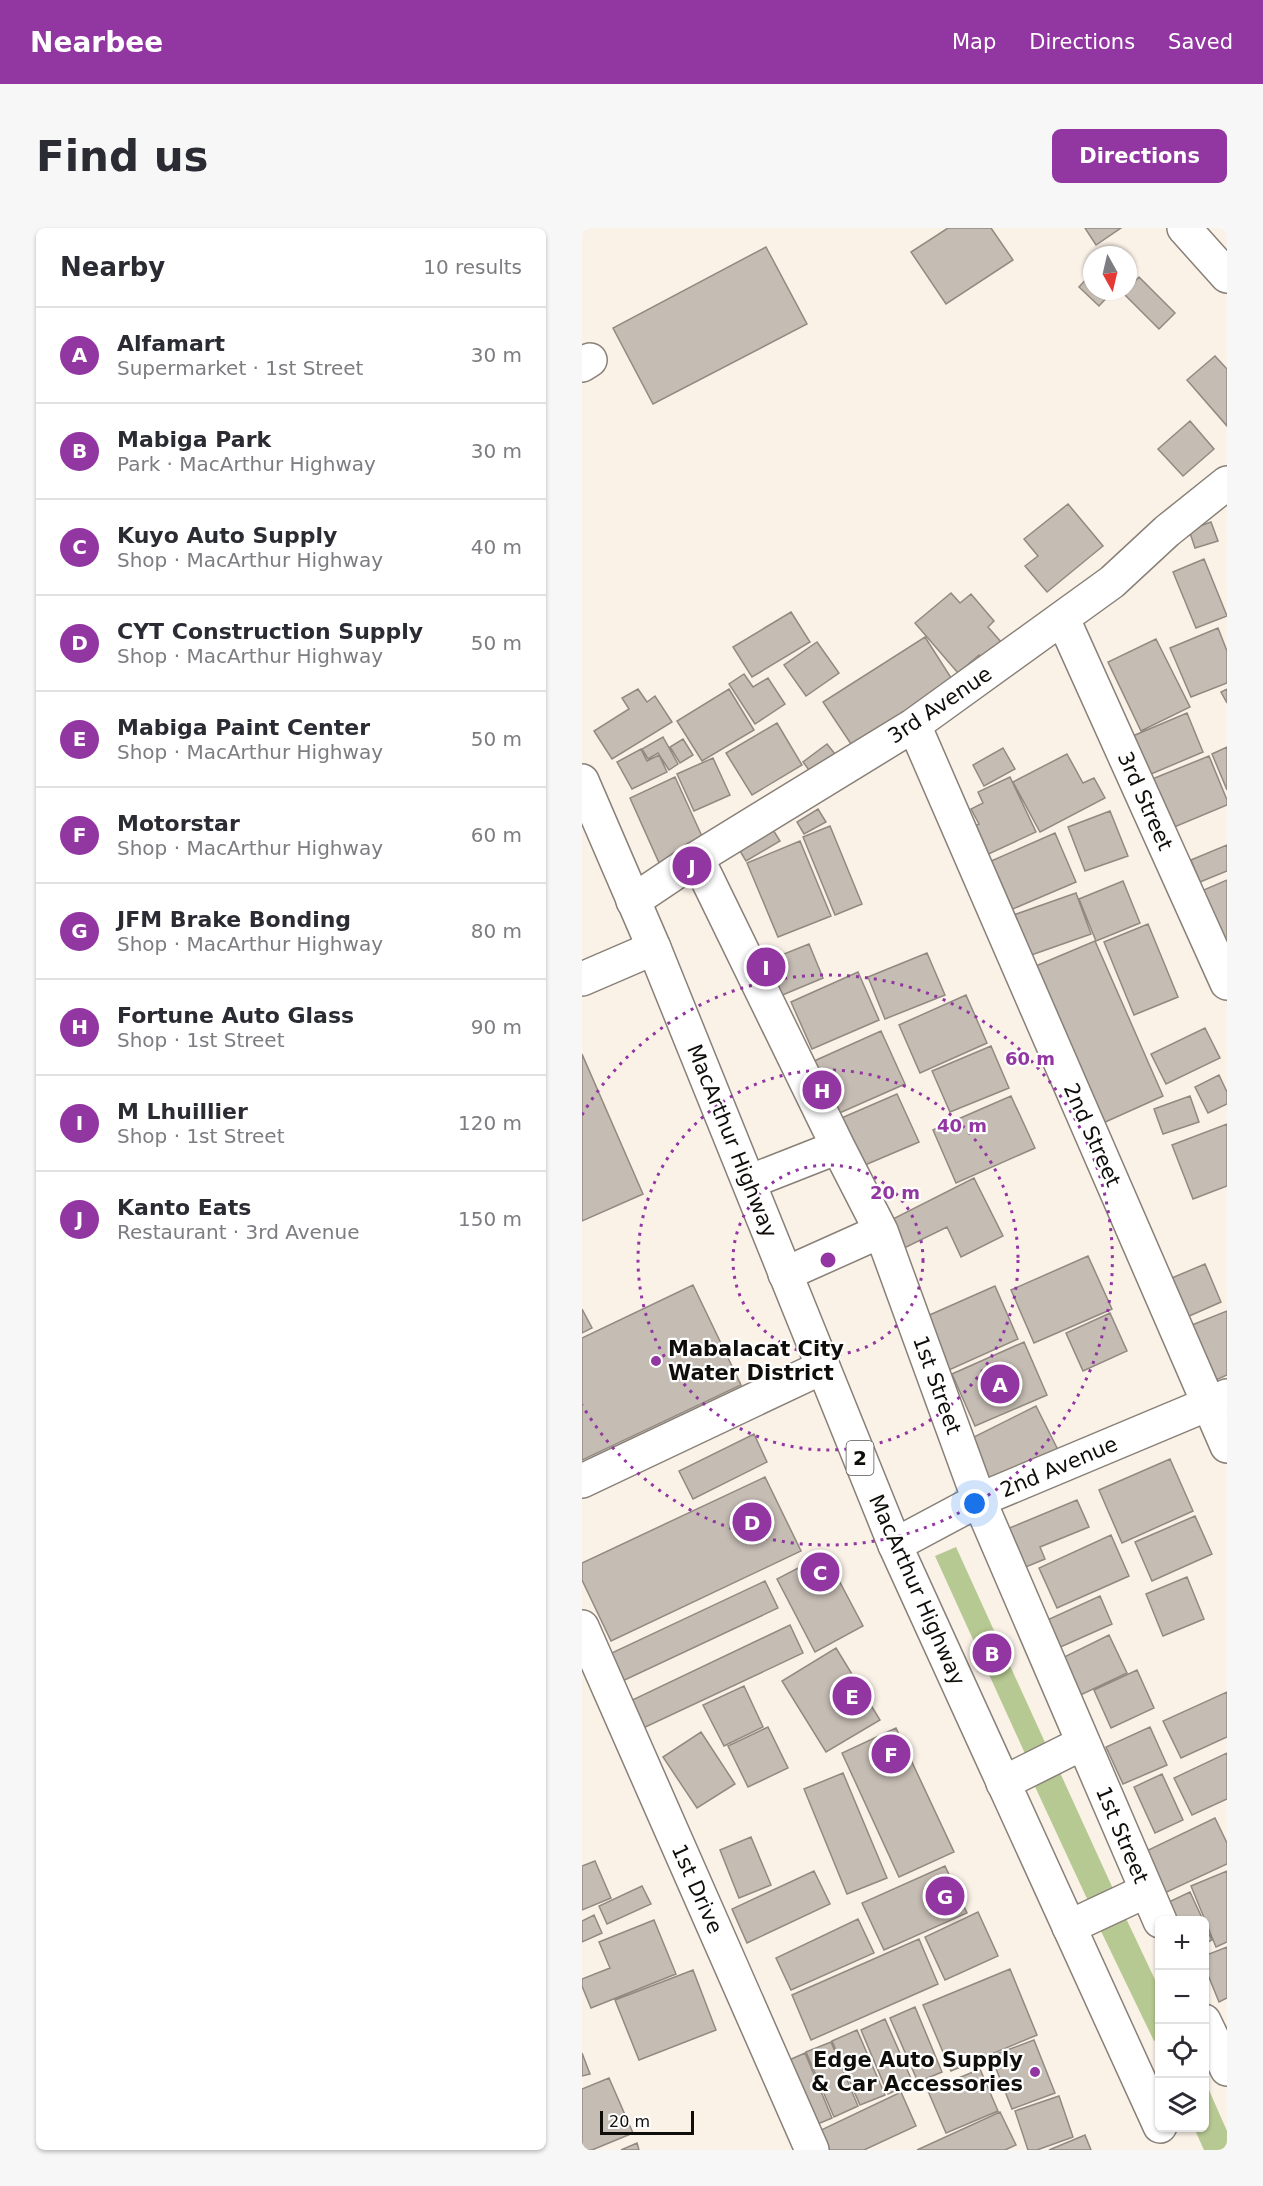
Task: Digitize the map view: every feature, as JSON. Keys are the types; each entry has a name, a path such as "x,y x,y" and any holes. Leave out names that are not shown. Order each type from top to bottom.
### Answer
{"main road":[{"path":"1185,228 1220,258"},
{"name":"3rd Avenue","path":"633,901 698,858 914,725 1063,619 1112,582 1167,531 1224,491"},
{"name":"3rd Street","path":"1063,619 1227,983"},
{"name":"2nd Street","path":"914,725 1218,1400 1227,1446"},
{"name":"MacArthur Highway","path":"582,781 654,948 895,1545 1155,2116"},
{"name":"1st Street","path":"698,858 881,1231 979,1500 1158,1916"},
{"path":"582,979 654,948"},
{"path":"749,1182 838,1147"},
{"path":"785,1274 881,1231"},
{"path":"582,1481 823,1367"},
{"name":"2nd Avenue","path":"895,1545 979,1500 1218,1400"},
{"name":"1st Drive","path":"582,1627 812,2150"},
{"path":"1003,1783 1083,1743"},
{"path":"1069,1928 1146,1891"},
{"path":"1206,2024 1227,2069"},
{"name":"MacArthur Highway","path":"1162,2132 1170,2150"}],"green space":[{"path":"956,1547 1048,1749 1027,1758 935,1556"},
{"path":"1057,1766 1114,1891 1089,1903 1031,1778"},
{"path":"1123,1912 1155,1980 1154,2041 1098,1925"},
{"path":"1209,2090 1227,2131 1227,2150 1204,2150 1196,2132 1209,2132"}],"building":[{"path":"948,228 991,228 1013,260 946,304 911,252"},
{"path":"1085,228 1121,228 1096,245"},
{"path":"766,247 807,324 653,404 613,328"},
{"path":"1139,277 1175,313 1159,329 1130,300 1137,300 1137,279"},
{"path":"1093,300 1105,300 1099,306"},
{"path":"1215,356 1227,369 1227,426 1187,380"},
{"path":"1190,421 1214,449 1183,476 1158,449"},
{"path":"1068,504 1103,546 1047,592 1025,566 1038,556 1024,539"},
{"path":"1211,522 1218,541 1195,548 1189,530"},
{"path":"1204,559 1227,616 1196,628 1173,572"},
{"path":"951,593 960,603 971,594 994,621 988,627 1008,650 988,666 979,655 958,673 915,623"},
{"path":"791,612 810,642 752,677 733,647"},
{"path":"1218,628 1227,651 1227,683 1191,697 1170,648"},
{"path":"925,637 955,684 855,750 823,702"},
{"path":"1156,639 1190,707 1141,731 1108,662"},
{"path":"817,642 839,673 806,696 784,665"},
{"path":"744,674 753,687 768,678 785,704 755,724 729,684"},
{"path":"638,689 647,702 655,696 672,722 612,759 594,731 629,709 622,698"},
{"path":"729,689 754,730 702,761 677,721"},
{"path":"1227,689 1227,703 1221,692"},
{"path":"1187,713 1203,752 1144,777 1128,738"},
{"path":"777,723 802,765 752,795 726,753"},
{"path":"663,737 678,764 669,770 658,753 648,759 642,749"},
{"path":"683,739 693,755 680,763 670,747"},
{"path":"827,744 843,764 818,782 803,762"},
{"path":"1227,747 1227,790 1212,754"},
{"path":"1003,748 1015,769 984,786 973,765"},
{"path":"641,749 647,761 659,755 667,772 632,789 617,762"},
{"path":"1067,754 1083,783 1094,778 1105,798 1040,832 1013,782"},
{"path":"1209,756 1227,805 1160,833 1140,784"},
{"path":"713,758 730,795 694,811 677,774"},
{"path":"675,777 706,845 660,865 630,798"},
{"path":"1010,777 1036,832 982,857 968,828 979,824 971,809 983,803 978,792"},
{"path":"818,809 826,822 804,834 797,822"},
{"path":"1110,811 1128,856 1085,871 1068,827"},
{"path":"770,825 780,841 746,861 737,846"},
{"path":"830,826 862,904 835,915 803,837"},
{"path":"1055,833 1076,882 1001,914 980,866"},
{"path":"800,841 831,916 778,937 747,863"},
{"path":"1227,845 1227,871 1200,882 1191,860"},
{"path":"1227,880 1227,946 1199,892"},
{"path":"1123,881 1140,923 1096,941 1079,899"},
{"path":"1076,893 1091,934 1017,960 1002,919"},
{"path":"1148,924 1178,997 1134,1015 1104,942"},
{"path":"1095,941 1163,1096 1092,1128 1024,971"},
{"path":"809,944 823,978 773,999 759,964"},
{"path":"927,953 945,995 885,1019 868,977"},
{"path":"858,972 879,1020 812,1049 791,1002"},
{"path":"966,995 987,1043 920,1073 899,1025"},
{"path":"1205,1028 1220,1058 1166,1084 1151,1054"},
{"path":"881,1031 905,1084 826,1119 803,1066"},
{"path":"991,1046 1009,1088 950,1112 932,1071"},
{"path":"582,1054 643,1194 582,1221"},
{"path":"1219,1075 1227,1092 1227,1104 1208,1113 1195,1087"},
{"path":"897,1094 919,1142 851,1171 830,1123"},
{"path":"1011,1096 1035,1148 956,1183 933,1130"},
{"path":"1190,1096 1199,1122 1163,1134 1154,1109"},
{"path":"1227,1124 1227,1186 1193,1199 1172,1145"},
{"path":"974,1178 1003,1236 961,1257 947,1227 894,1253 881,1225"},
{"path":"1088,1256 1112,1309 1034,1343 1011,1290"},
{"path":"1205,1264 1221,1302 1178,1321 1160,1283"},
{"name":"Mabalacat City Water District","path":"693,1285 741,1385 582,1460 582,1338"},
{"path":"995,1286 1018,1339 940,1374 916,1321"},
{"path":"582,1309 592,1328 582,1333"},
{"path":"1227,1311 1227,1375 1216,1380 1192,1325"},
{"path":"1110,1313 1127,1351 1083,1371 1066,1333"},
{"path":"1024,1342 1047,1395 975,1426 952,1374"},
{"path":"1036,1406 1059,1452 983,1490 960,1444"},
{"path":"754,1434 767,1462 693,1499 679,1471"},
{"path":"1170,1459 1193,1511 1122,1543 1099,1490"},
{"path":"765,1477 801,1551 611,1641 582,1580 582,1563"},
{"path":"1077,1500 1089,1527 1040,1547 1045,1559 1016,1571 1000,1532"},
{"path":"1195,1516 1212,1554 1152,1581 1135,1542"},
{"path":"1111,1535 1129,1576 1057,1608 1039,1568"},
{"path":"825,1554 863,1626 815,1652 777,1579"},
{"path":"1187,1577 1204,1619 1163,1636 1146,1594"},
{"path":"765,1581 778,1608 614,1685 601,1658"},
{"path":"1100,1596 1112,1624 1047,1653 1034,1626"},
{"path":"790,1625 803,1653 639,1730 626,1703"},
{"path":"1109,1635 1127,1673 1070,1700 1052,1663"},
{"path":"836,1648 880,1720 826,1752 782,1681"},
{"path":"1137,1670 1154,1708 1111,1728 1094,1690"},
{"path":"744,1686 763,1727 724,1746 703,1705"},
{"path":"1227,1692 1227,1737 1181,1758 1163,1721"},
{"path":"768,1727 788,1768 748,1787 728,1746"},
{"path":"1150,1727 1167,1765 1123,1784 1106,1747"},
{"path":"896,1728 954,1852 899,1877 842,1753"},
{"path":"701,1732 735,1784 697,1808 663,1757"},
{"path":"1227,1753 1227,1799 1192,1815 1174,1778"},
{"path":"843,1773 887,1878 847,1894 804,1789"},
{"path":"1162,1774 1183,1820 1155,1833 1134,1787"},
{"path":"1215,1818 1227,1843 1227,1864 1158,1896 1138,1855"},
{"path":"751,1837 771,1885 739,1898 720,1850"},
{"path":"595,1861 611,1898 582,1910 582,1866"},
{"path":"945,1866 967,1913 884,1950 862,1903"},
{"path":"814,1871 830,1904 747,1943 732,1909"},
{"path":"1227,1871 1227,1942 1216,1947 1209,1930 1209,1916 1203,1916 1191,1886"},
{"path":"642,1886 651,1904 607,1924 599,1906"},
{"path":"1190,1892 1201,1916 1160,1916 1156,1908"},
{"path":"978,1912 998,1956 945,1980 925,1937"},
{"path":"594,1915 602,1933 582,1942 582,1921"},
{"path":"858,1919 874,1953 791,1990 776,1958"},
{"path":"654,1920 676,1974 591,2008 582,1986 582,1979 610,1968 599,1942"},
{"path":"919,1939 938,1984 811,2040 792,1995"},
{"path":"1227,1947 1227,1998 1219,2002 1209,1977 1209,1954"},
{"path":"1010,1969 1037,2035 951,2071 923,2005"},
{"path":"693,1970 716,2030 639,2060 615,2000"},
{"path":"915,2007 942,2072 918,2082 890,2018"},
{"path":"885,2019 913,2083 888,2094 861,2030"},
{"path":"857,2030 885,2095 860,2105 832,2041"},
{"path":"1034,2040 1055,2093 1012,2109 991,2056"},
{"path":"831,2042 858,2106 834,2117 806,2052"},
{"path":"582,2053 590,2074 582,2076"},
{"path":"805,2053 832,2118 808,2128 780,2064"},
{"path":"980,2069 998,2111 946,2133 928,2091"},
{"path":"609,2078 633,2133 592,2150 582,2150 582,2089"},
{"path":"901,2092 916,2126 864,2150 827,2150 819,2131"},
{"path":"1059,2096 1073,2137 1037,2150 1028,2150 1015,2111"},
{"path":"1000,2112 1016,2145 1005,2150 917,2150"},
{"path":"1085,2135 1091,2150 1049,2150"},
{"path":"637,2143 639,2150 621,2150"}],"place":[{"name":"Kanto Eats","path":"692,866"},
{"name":"M Lhuillier","path":"766,967"},
{"name":"Fortune Auto Glass","path":"822,1090"},
{"name":"Mabalacat City Water District","path":"656,1361"},
{"name":"Alfamart","path":"1000,1384"},
{"name":"CYT Construction Supply","path":"752,1522"},
{"name":"Kuyo Auto Supply","path":"820,1572"},
{"name":"Mabiga Park","path":"992,1653"},
{"name":"Mabiga Paint Center","path":"852,1696"},
{"name":"Motorstar","path":"891,1754"},
{"name":"JFM Brake Bonding","path":"945,1896"},
{"name":"Edge Auto Supply & Car Accessories","path":"1035,2072"}]}
